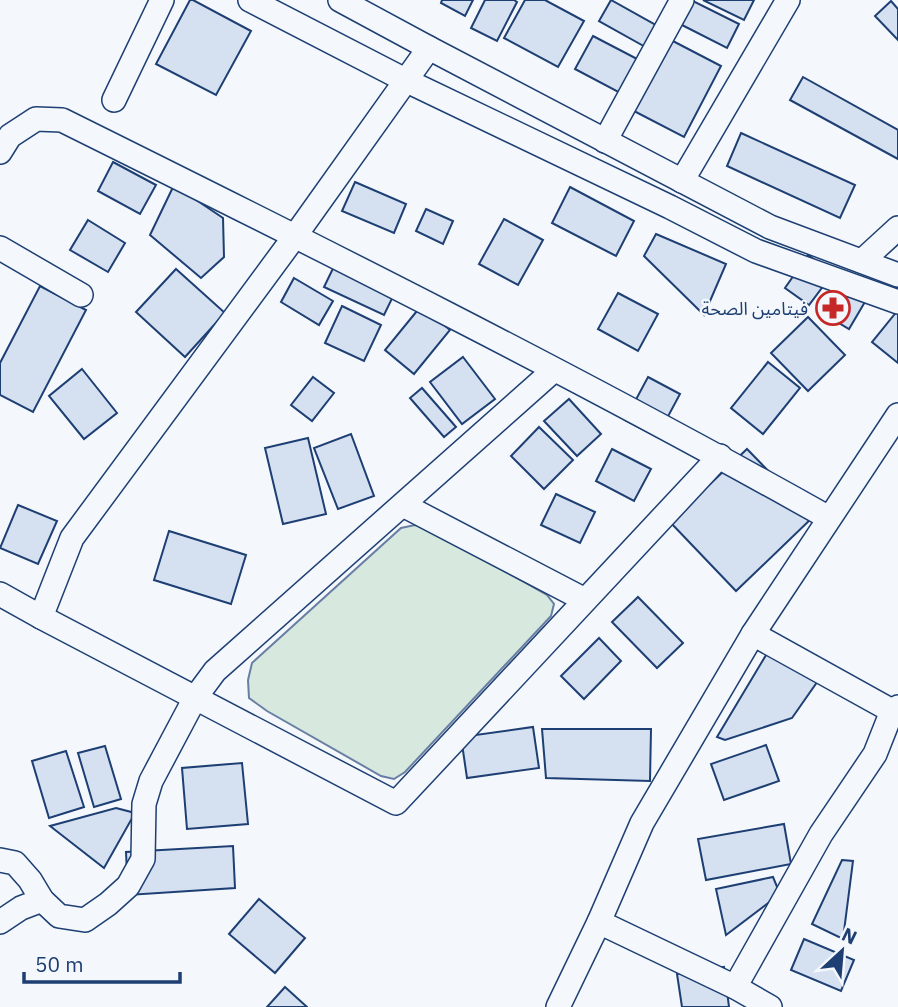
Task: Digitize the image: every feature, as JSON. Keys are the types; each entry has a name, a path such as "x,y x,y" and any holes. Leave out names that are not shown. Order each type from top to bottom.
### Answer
{"street":[{"path":"114,100 162,0"},
{"path":"250,0 405,80 756,251 898,302"},
{"path":"340,0 770,227 898,275"},
{"path":"605,141 682,0"},
{"path":"682,181 788,0"},
{"path":"41,617 72,538 295,236 429,48"},
{"path":"0,152 10,136 36,119 62,120 295,236 720,456 829,518"},
{"path":"862,261 898,228"},
{"path":"0,248 81,295"},
{"path":"0,860 15,863 42,900 60,916 85,920 108,904 128,886 143,859 144,804 151,781 195,698 215,671 554,370"},
{"path":"558,1007 642,823 753,634 898,415"},
{"path":"0,594 396,803 720,456"},
{"path":"403,505 585,600"},
{"path":"735,987 821,834 875,754 895,709 753,634"},
{"path":"0,922 21,908 42,900"},
{"path":"599,922 735,987 769,1007"}],"shaded area":[{"path":"415,525 427,527 547,595 554,604 551,616 405,772 394,779 381,776 267,711 249,698 248,680 252,663 401,528"}],"building":[{"path":"190,0 251,31 216,95 156,64"},
{"path":"442,0 473,0 465,16 441,3"},
{"path":"485,0 517,2 497,41 471,28"},
{"path":"525,0 545,0 584,21 558,67 504,38"},
{"path":"611,0 661,28 649,49 599,21"},
{"path":"691,0 739,24 727,48 678,23"},
{"path":"703,0 754,0 744,20"},
{"path":"891,1 898,9 898,40 875,16"},
{"path":"593,36 641,61 624,95 575,69"},
{"path":"669,39 721,66 684,137 632,110"},
{"path":"803,77 898,130 898,159 790,100"},
{"path":"741,133 855,185 840,218 727,166"},
{"path":"113,162 156,185 140,214 98,191"},
{"path":"355,182 406,204 394,233 342,211"},
{"path":"174,185 223,218 224,257 201,278 150,235"},
{"path":"570,187 634,221 616,256 552,223"},
{"path":"426,209 453,221 443,244 416,231"},
{"path":"504,219 543,240 518,285 479,264"},
{"path":"88,220 125,243 108,272 70,250"},
{"path":"656,234 726,264 704,315 644,256"},
{"path":"340,254 400,282 384,315 324,287"},
{"path":"808,255 833,273 809,305 785,288"},
{"path":"176,269 225,313 185,357 136,312"},
{"path":"841,273 872,290 849,329 819,311"},
{"path":"294,278 333,301 319,325 281,302"},
{"path":"40,286 86,310 33,412 0,395 0,363"},
{"path":"618,293 658,314 638,351 598,329"},
{"path":"342,306 381,325 364,361 325,343"},
{"path":"421,306 450,330 414,374 385,350"},
{"path":"898,310 898,363 872,342"},
{"path":"808,317 845,355 808,391 771,353"},
{"path":"463,357 495,399 462,424 430,382"},
{"path":"768,362 800,388 763,434 731,408"},
{"path":"82,369 117,413 84,439 49,396"},
{"path":"313,377 334,393 312,421 291,405"},
{"path":"648,377 680,394 657,437 625,420"},
{"path":"422,388 456,427 444,437 410,398"},
{"path":"569,399 601,434 577,456 544,421"},
{"path":"539,427 573,460 544,489 511,456"},
{"path":"351,434 374,496 338,509 314,448"},
{"path":"308,438 326,514 283,524 265,448"},
{"path":"612,449 651,469 634,501 596,481"},
{"path":"747,449 813,517 736,591 670,522"},
{"path":"556,494 595,512 580,543 541,525"},
{"path":"18,505 57,521 38,564 0,548"},
{"path":"169,531 246,555 231,604 154,580"},
{"path":"638,597 683,643 657,668 612,622"},
{"path":"778,635 829,665 792,718 725,740 717,737"},
{"path":"599,638 621,661 584,699 561,676"},
{"path":"533,727 539,768 467,778 461,737"},
{"path":"542,729 651,729 650,781 546,778"},
{"path":"766,745 779,781 724,800 711,764"},
{"path":"105,746 121,799 94,807 78,753"},
{"path":"66,751 84,807 49,818 32,761"},
{"path":"242,763 248,824 187,829 182,768"},
{"path":"116,808 135,813 104,868 50,826"},
{"path":"784,824 791,864 706,880 698,839"},
{"path":"233,846 235,888 128,895 126,852"},
{"path":"842,860 853,861 843,939 812,924"},
{"path":"773,877 780,894 726,935 716,889"},
{"path":"259,899 305,938 275,973 229,934"},
{"path":"804,939 854,960 841,991 791,970"},
{"path":"724,967 729,1007 682,1007 677,974"},
{"path":"285,987 307,1007 267,1007"}],"place":[{"name":"فيتامين الصحة","path":"833,308"}]}
